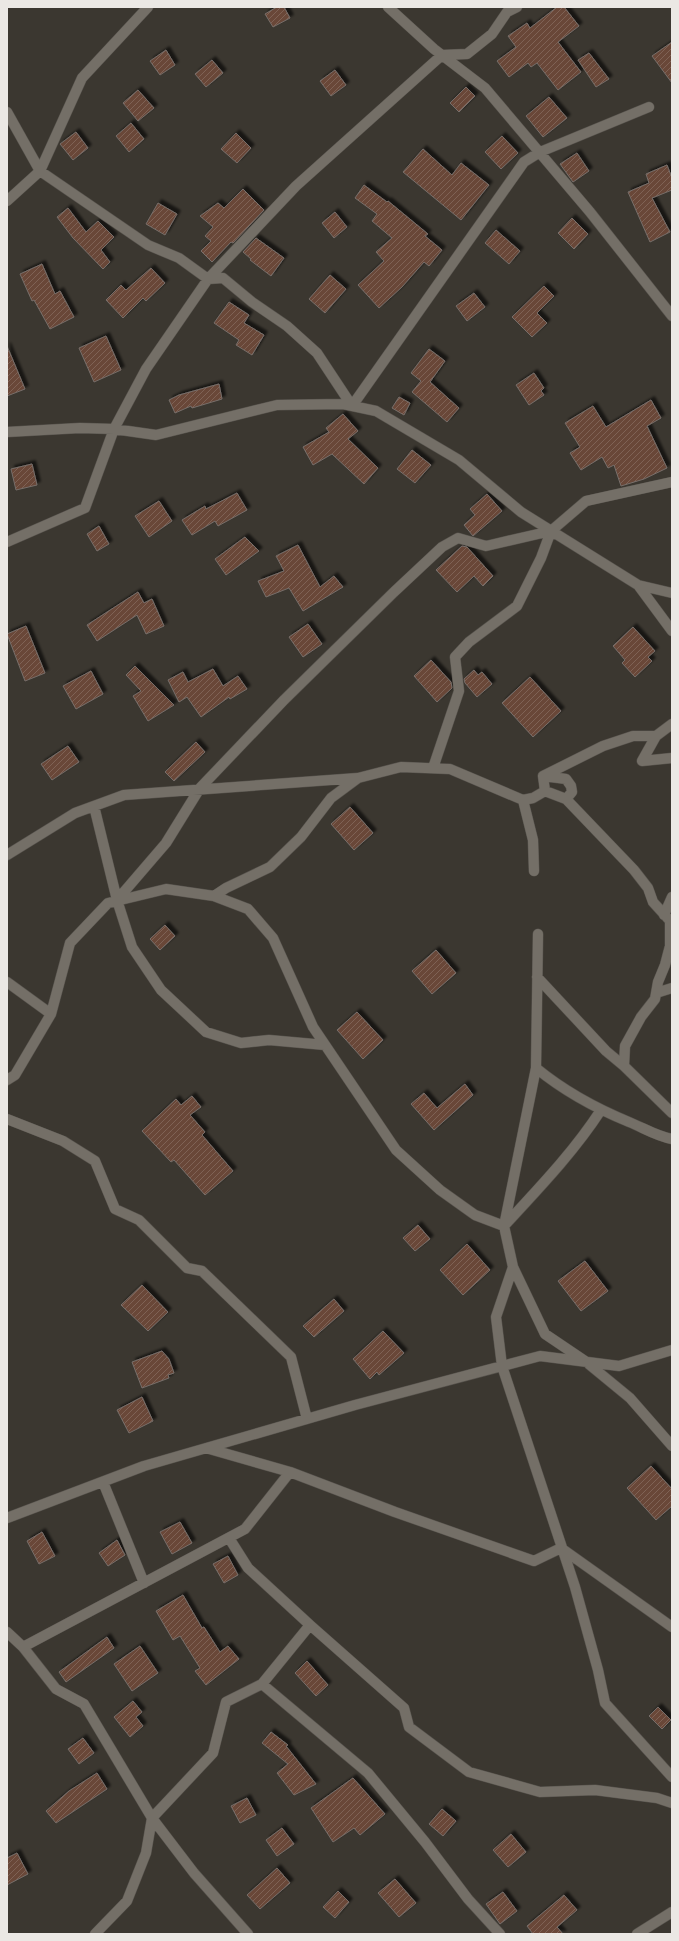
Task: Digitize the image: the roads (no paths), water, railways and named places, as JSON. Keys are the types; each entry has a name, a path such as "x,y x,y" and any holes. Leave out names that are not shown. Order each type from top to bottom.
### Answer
{"street":[{"path":"7,201 40,171 82,78 148,7"},
{"path":"388,7 442,55 485,88 590,212 672,316"},
{"path":"7,542 85,508 114,429 146,369 208,279 301,181 442,55 467,54 492,34 507,12 517,7"},
{"path":"352,406 524,162 540,152 649,107"},
{"path":"7,112 40,171 148,245 179,258 208,279 223,278 252,302 287,326 317,353 352,406"},
{"path":"7,432 80,428 114,429 156,435 277,404 343,404 376,411 459,460 521,512 638,585 672,593"},
{"path":"117,900 166,843 200,788 284,700 442,547 458,538 486,546 551,531 586,501 672,482"},
{"path":"433,768 459,691 455,657 469,642 517,606 541,558 551,531"},
{"path":"638,585 672,631"},
{"path":"672,724 656,736 642,761 672,758"},
{"path":"543,776 603,746 633,736 656,736"},
{"path":"7,855 75,813 124,795 200,788 358,778 401,767 450,769 523,800 533,798 545,791"},
{"path":"543,776 545,791"},
{"path":"543,776 566,779 571,786 572,792 566,799"},
{"path":"214,896 226,888 270,867 301,838 331,798 358,778"},
{"path":"545,791 566,799 634,870 648,888 653,902 669,920"},
{"path":"523,800 533,840 534,871"},
{"path":"94,806 117,900 132,947 161,990 206,1032 241,1044 269,1040 325,1045"},
{"path":"7,1080 14,1075 51,1014 70,943 108,903 166,889 214,896 248,909 273,938 313,1027 396,1150 440,1190 475,1214 504,1226"},
{"path":"624,1066 625,1046 641,1017 655,999 658,982 669,968 669,920 672,897"},
{"path":"538,934 536,1068 504,1226 513,1267 545,1334 585,1361 630,1398 672,1446"},
{"path":"537,977 606,1050 672,1113"},
{"path":"7,982 51,1014"},
{"path":"656,993 672,988"},
{"path":"536,1068 553,1082 601,1110 650,1133 672,1139"},
{"path":"504,1226 578,1143 601,1110"},
{"path":"7,1119 63,1141 95,1161 115,1208 139,1220 187,1268 202,1271 291,1357 307,1419"},
{"path":"513,1267 496,1317 502,1366 575,1587 598,1670 605,1703 672,1777"},
{"path":"7,1518 144,1466 307,1419 540,1356 619,1366 672,1350"},
{"path":"206,1448 290,1472 395,1512 534,1561 561,1548"},
{"path":"23,1647 245,1529 290,1472"},
{"path":"103,1482 144,1583"},
{"path":"229,1538 248,1568 404,1708 409,1727 469,1772 540,1792 595,1790 657,1798 672,1803"},
{"path":"561,1548 672,1627"},
{"path":"94,1934 127,1901 146,1853 152,1818 213,1753 226,1702 262,1684 310,1625"},
{"path":"7,1632 23,1647 56,1689 84,1704 152,1818 194,1872 248,1934"},
{"path":"262,1684 368,1773 425,1842 468,1899 500,1934"},
{"path":"637,1934 672,1912"}]}
